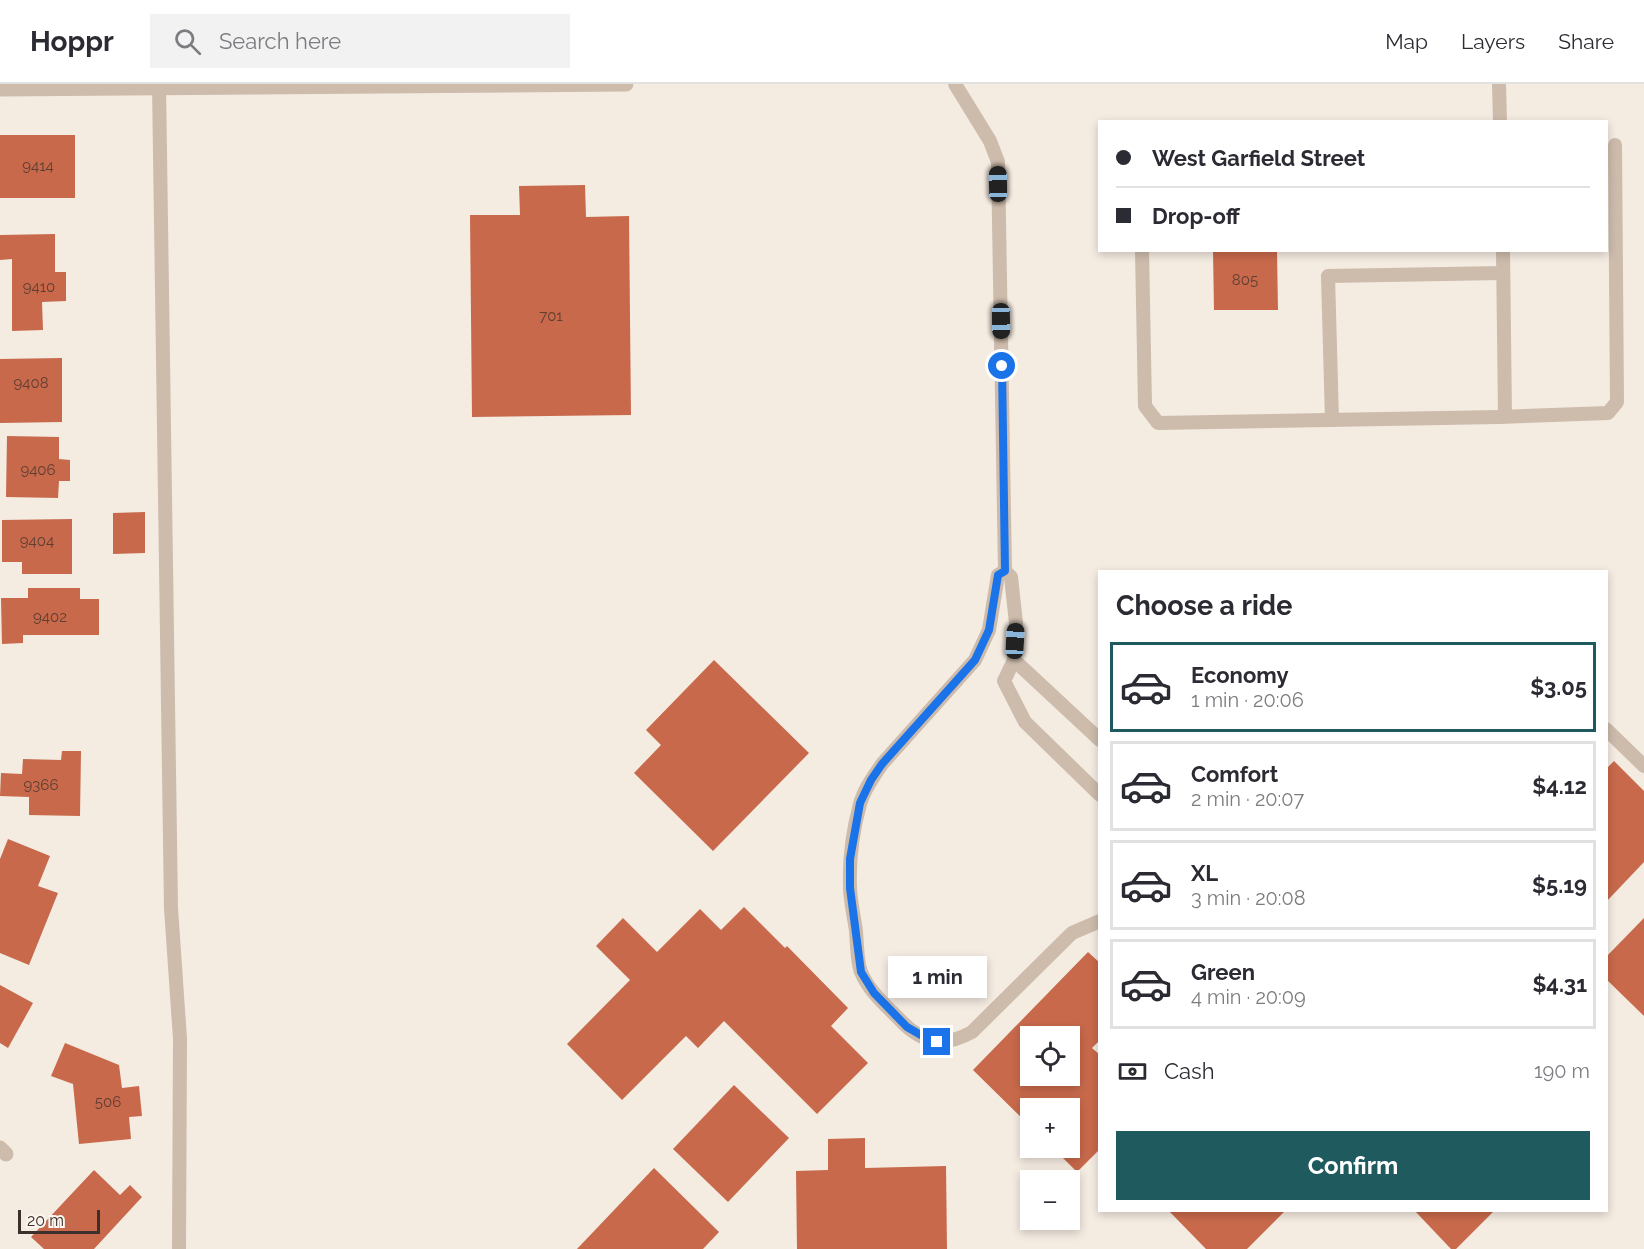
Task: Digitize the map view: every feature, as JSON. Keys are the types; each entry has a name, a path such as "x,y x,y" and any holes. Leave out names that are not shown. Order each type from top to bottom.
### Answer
{"street":[{"path":"0,89 626,84"}],"lane":[{"path":"955,84 990,141 998,162 1005,571 1011,577 1016,623 1014,660 1004,681 1024,722 1098,793"},
{"path":"1499,84 1500,120"},
{"path":"159,86 171,908 180,1039 179,1249"},
{"path":"1142,252 1145,406 1158,423 1608,413 1617,402 1615,145"},
{"path":"1503,252 1505,416"},
{"path":"1332,420 1328,276 1503,273"},
{"path":"1005,571 998,575 989,630 975,660 882,764 860,803 850,859 850,888 861,972 874,993 907,1027 937,1042 949,1042 972,1032 1071,933 1098,922"},
{"path":"1014,660 1098,738"},
{"path":"1608,731 1644,766"}],"building":[{"path":"0,135 75,135 75,198 0,198"},
{"path":"585,185 586,217 629,216 631,415 472,417 470,215 520,215 519,186"},
{"path":"55,234 55,272 66,272 66,301 42,302 43,330 12,331 12,259 0,260 0,235"},
{"path":"1213,252 1277,252 1278,310 1214,310"},
{"path":"62,358 62,422 0,423 0,359"},
{"path":"7,436 59,437 59,459 70,460 70,481 59,481 58,498 6,497"},
{"path":"145,512 145,553 113,554 113,513"},
{"path":"72,519 72,574 22,574 22,562 2,562 2,520"},
{"path":"28,588 80,588 80,599 99,599 99,635 23,635 23,643 2,644 1,598 28,598"},
{"path":"714,660 809,753 713,851 634,773 661,745 646,730"},
{"path":"62,751 81,751 80,816 29,815 29,797 0,796 1,773 22,774 23,759 61,760"},
{"path":"1614,761 1644,791 1644,862 1608,900 1608,767"},
{"path":"8,839 50,856 38,886 58,893 29,965 0,953 0,859"},
{"path":"744,907 785,948 787,946 848,1008 831,1026 868,1063 817,1114 724,1021 698,1048 686,1036 622,1100 567,1044 630,980 596,946 623,918 657,952 700,909 721,930"},
{"path":"1644,918 1644,1016 1608,981 1608,955"},
{"path":"1088,952 1098,961 1098,1042 1092,1048 1098,1053 1098,1151 1079,1170 1075,1170 1063,1158 1080,1158 1080,1098 1020,1098 1020,1116 973,1070"},
{"path":"0,985 33,1003 8,1048 0,1043"},
{"path":"65,1043 119,1065 122,1088 139,1086 142,1116 129,1117 131,1139 79,1144 73,1084 51,1076"},
{"path":"734,1085 789,1138 728,1202 673,1149"},
{"path":"865,1138 865,1168 946,1166 947,1249 797,1249 796,1171 828,1170 828,1139"},
{"path":"654,1168 719,1232 703,1249 577,1249"},
{"path":"94,1170 120,1195 130,1185 142,1197 94,1249 44,1249 31,1237"},
{"path":"1170,1212 1284,1212 1247,1249 1206,1249"},
{"path":"1416,1212 1493,1212 1456,1249 1451,1249"}],"route":[{"path":"937,1042 907,1027 874,993 861,972 850,888 850,859 860,803 871,780 882,764 975,660 989,630 998,575 1005,571 1002,366"}]}
